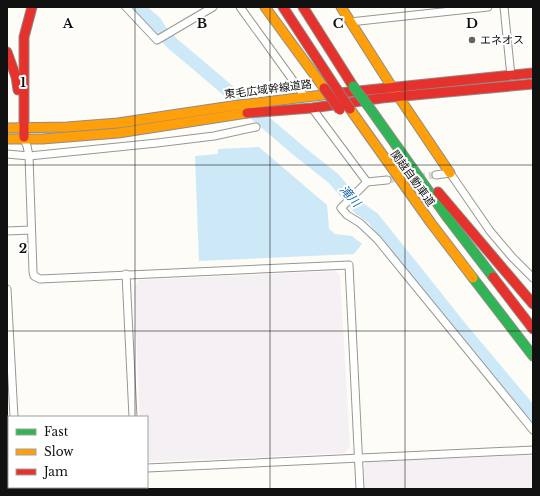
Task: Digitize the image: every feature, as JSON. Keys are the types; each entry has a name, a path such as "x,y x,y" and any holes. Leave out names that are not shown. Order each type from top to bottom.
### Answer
{"main road":[{"path":"22,128 24,37 32,7"},
{"path":"265,7 324,88 345,109"},
{"name":"関越自動車道","path":"283,7 336,88 345,109 371,140 435,229 533,356"},
{"name":"関越自動車道","path":"303,7 353,86 387,134 447,217 533,329"},
{"path":"341,7 392,87 450,173"},
{"path":"7,52 18,86 24,139"},
{"name":"東毛広域幹線道路","path":"7,128 67,127 118,123 305,97 392,87 533,74"},
{"name":"東毛広域幹線道路","path":"7,139 42,139 118,133 241,114 312,108 399,97 533,84"},
{"path":"387,134 533,304"}],"street":[{"path":"126,7 157,40 213,7"},
{"path":"240,7 305,97"},
{"path":"350,22 450,9 488,7"},
{"path":"504,7 511,76"},
{"path":"312,108 367,182"},
{"path":"7,154 29,156 208,136 256,127"},
{"path":"24,139 29,156 33,272 34,276 40,279 349,265 360,489"},
{"path":"436,174 450,173 490,231 512,257 533,278"},
{"path":"387,180 367,182 344,203 341,208 347,215 360,223 377,239 533,430"},
{"path":"7,231 31,230"},
{"path":"126,274 133,416"},
{"path":"7,289 10,384 14,416"},
{"path":"148,468 533,450"}],"shaded area":[{"path":"336,271 340,275 350,447 344,453 148,462 148,416 140,416 134,288 139,280"},
{"path":"530,455 533,458 533,489 365,489 364,467 367,462"}],"water":[{"path":"259,147 327,205 329,229 335,234 352,236 362,244 354,254 199,261 195,156 218,154 218,149"}],"waterway":[{"name":"滝川","path":"138,7 155,22 173,44 300,152 333,178 360,209 373,218 464,332 533,414"}],"tunnel":[{"path":"387,180 436,175"}],"traffic: fast":[{"path":"353,86 369,107"},
{"path":"369,107 447,217 493,277"},
{"path":"473,278 533,356"}],"traffic: slow":[{"path":"265,7 324,88"},
{"path":"341,7 392,87 450,173"},
{"path":"7,128 67,127 118,123 232,106 339,93"},
{"path":"350,109 431,223 473,278"},
{"path":"7,139 42,139 118,133 247,113"}],"traffic: jam":[{"path":"24,137 24,37 32,7"},
{"path":"283,7 336,88"},
{"path":"303,7 353,86"},
{"path":"7,52 16,77 18,90"},
{"path":"339,93 533,73"},
{"path":"247,113 312,108 382,98 533,84"},
{"path":"324,88 340,110"},
{"path":"336,88 350,109"},
{"path":"438,192 533,304"},
{"path":"493,277 533,329"}],"place":[{"name":"エネオス","path":"472,40"}]}
